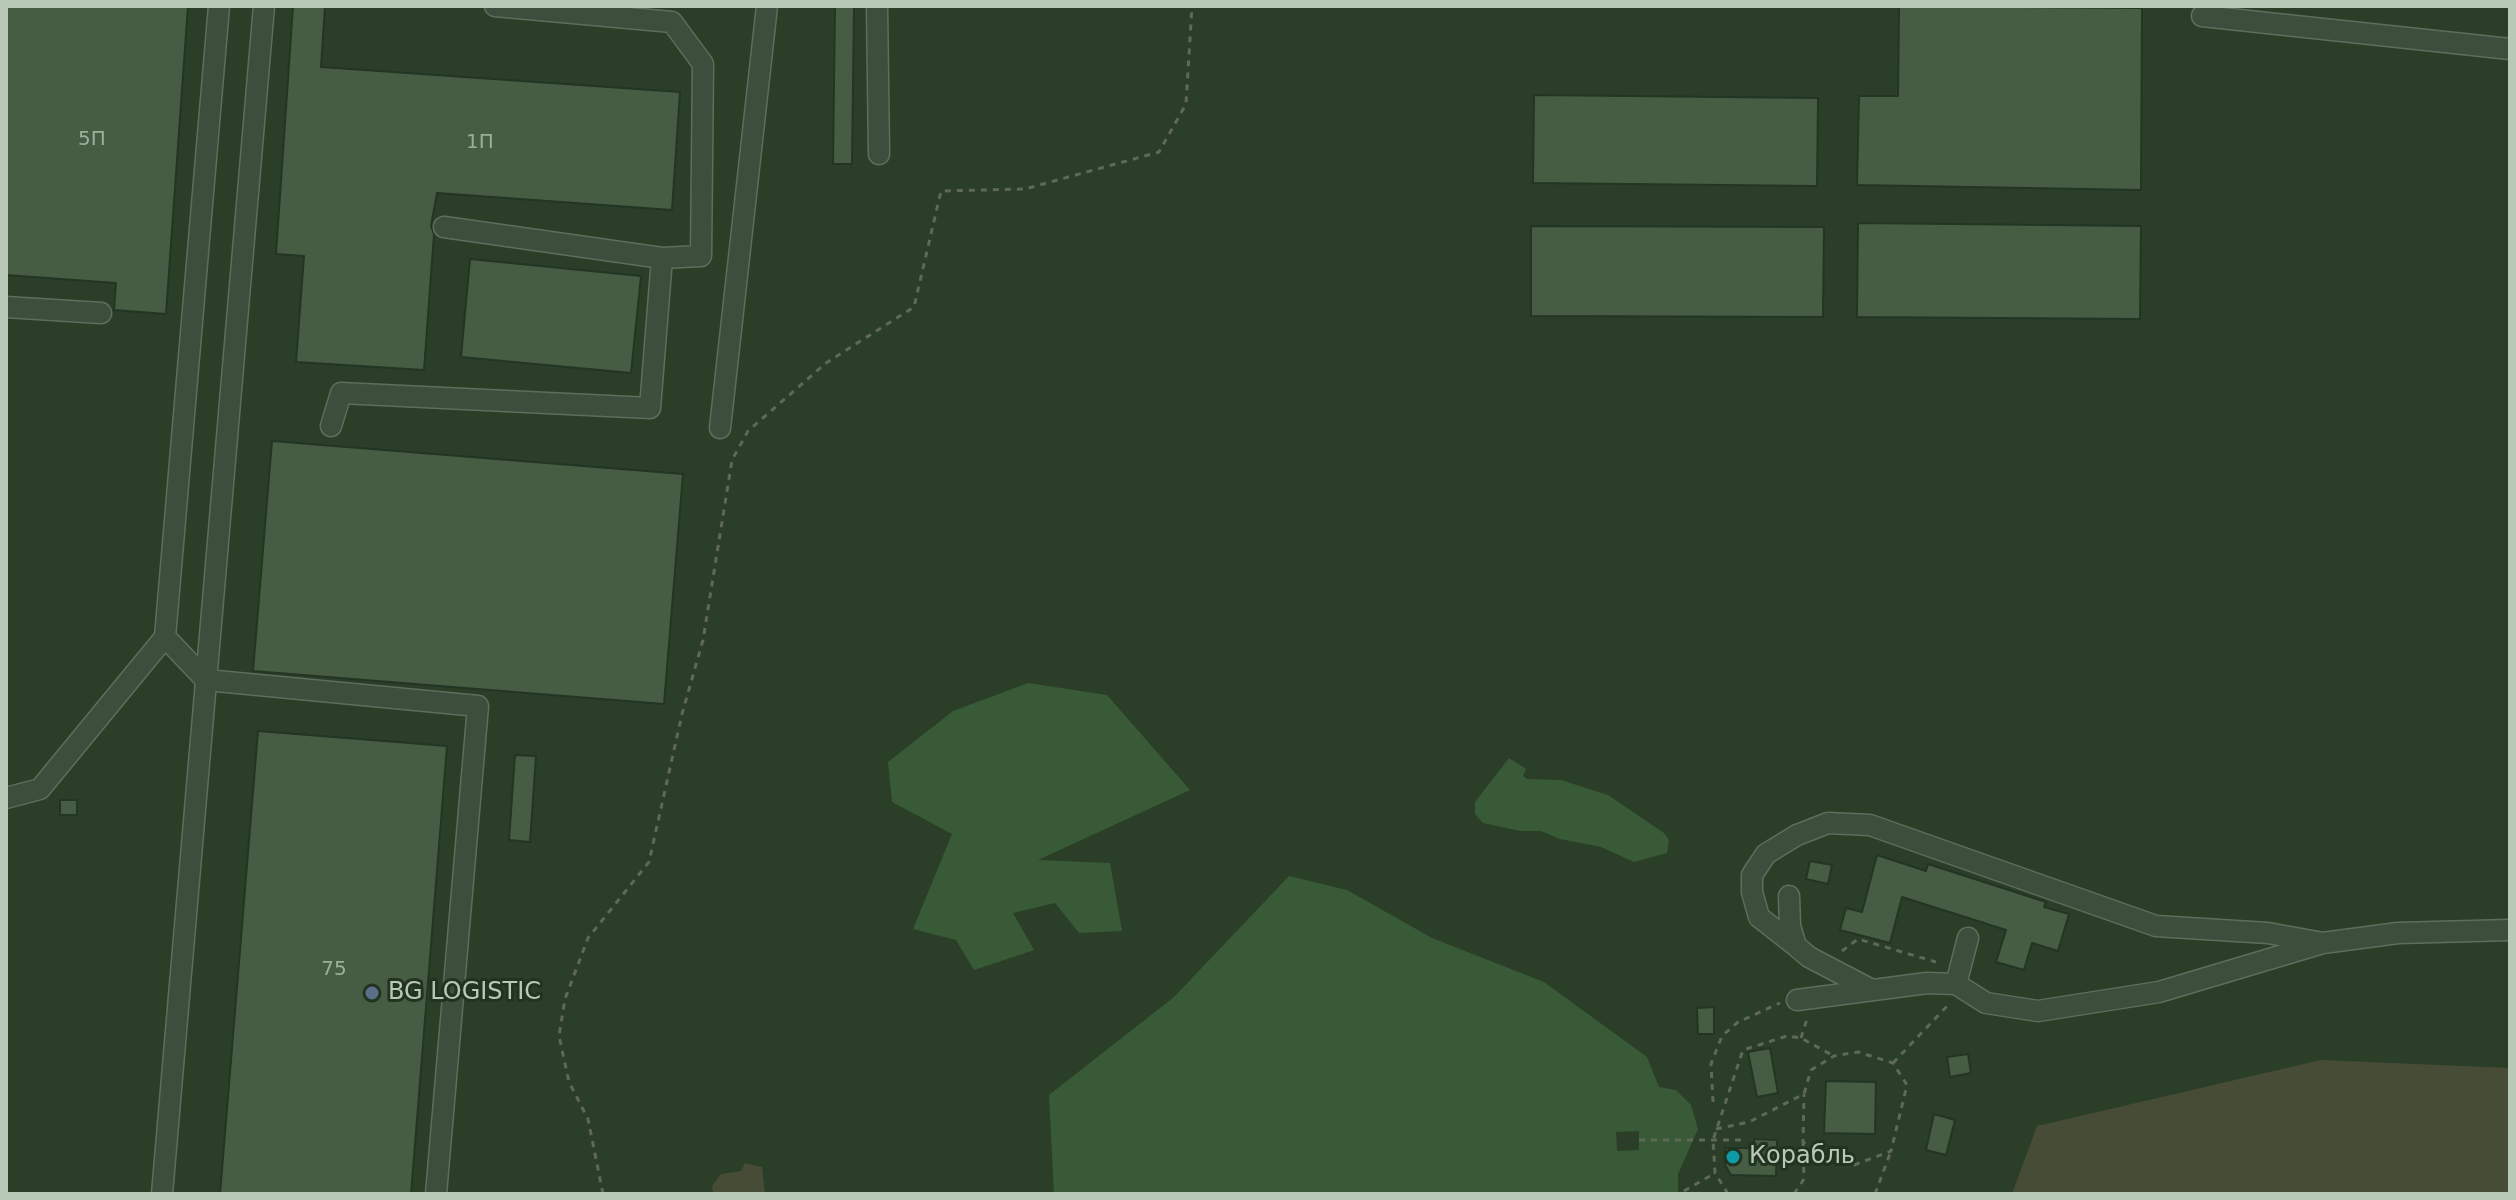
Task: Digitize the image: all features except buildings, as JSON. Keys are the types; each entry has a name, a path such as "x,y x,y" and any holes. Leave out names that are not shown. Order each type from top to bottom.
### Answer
{"lane":[{"path":"6,798 40,789 165,637 219,6"},
{"path":"162,1194 264,6"},
{"path":"444,227 662,258 701,256 703,64 672,22 495,6"},
{"path":"720,428 767,6"},
{"path":"877,6 879,154"},
{"path":"2202,16 2510,49"},
{"path":"331,426 341,393 650,408 662,258"},
{"path":"6,307 101,313"},
{"path":"165,637 206,680 478,706 436,1194"},
{"path":"1872,990 1809,957 1759,917 1752,892 1752,875 1766,854 1797,835 1828,823 1870,825 2156,926 2268,933 2323,943"},
{"path":"1789,896 1790,926 1796,946"},
{"path":"1797,1000 1927,983 1956,984 1986,1003 2038,1011 2159,992 2323,943 2398,933 2510,930"},
{"path":"1956,984 1968,938"}],"path":[{"path":"603,1194 588,1119 569,1082 559,1036 565,999 588,938 649,862 682,714 703,640 732,460 748,431 826,363 914,307 941,191 1025,189 1159,152 1186,104 1192,6"},
{"path":"1893,1063 1949,1008 1956,984"},
{"path":"1713,1102 1711,1064 1722,1036 1738,1022 1771,1004 1797,1000"},
{"path":"1728,1194 1715,1173 1713,1140 1743,1050 1787,1036 1801,1038 1834,1056"},
{"path":"1794,1194 1804,1179 1804,1094 1811,1070 1834,1056 1858,1052 1893,1063 1907,1085 1891,1151 1875,1194"},
{"path":"1716,1129 1749,1122 1804,1094"},
{"path":"1639,1140 1747,1140"},
{"path":"1803,1142 1817,1154 1850,1165 1867,1162 1891,1151"},
{"path":"1684,1191 1715,1173"}],"shaded area":[{"path":"1028,683 1107,695 1190,790 1038,860 1110,863 1122,931 1079,933 1055,903 1013,913 1034,950 974,970 956,940 913,929 952,834 892,802 888,762 953,711"},
{"path":"1509,758 1526,769 1523,776 1527,779 1561,780 1608,795 1664,833 1669,840 1667,853 1634,862 1601,847 1560,839 1541,831 1520,831 1483,823 1475,814 1475,802"},
{"path":"1289,876 1347,890 1432,938 1544,982 1647,1057 1659,1087 1676,1090 1691,1105 1698,1129 1678,1174 1678,1194 1054,1194 1049,1095 1174,997"},
{"path":"2321,1060 2510,1068 2510,1194 2012,1194 2037,1126"},
{"path":"745,1163 762,1167 765,1194 713,1194 712,1186 721,1174 741,1171"}],"pier":[{"path":"1639,1131 1639,1150 1617,1151 1616,1132"}],"place":[{"name":"BG LOGISTIC","path":"372,993"},
{"name":"Корабль","path":"1733,1157"}]}
